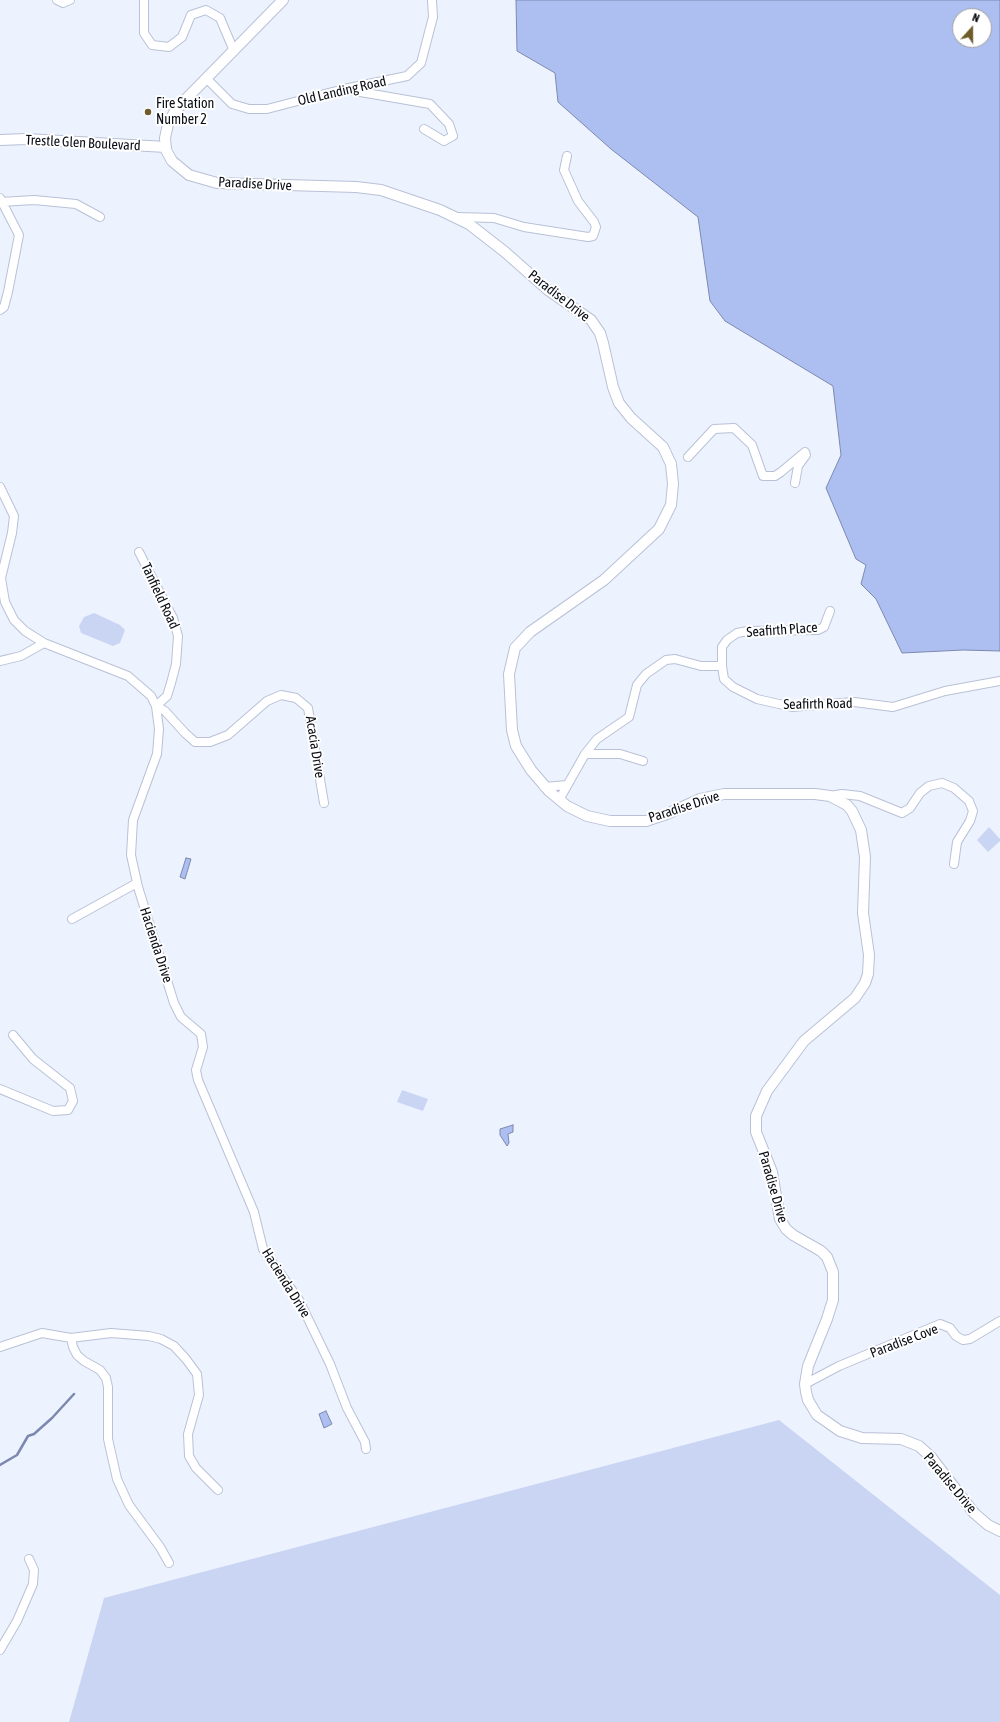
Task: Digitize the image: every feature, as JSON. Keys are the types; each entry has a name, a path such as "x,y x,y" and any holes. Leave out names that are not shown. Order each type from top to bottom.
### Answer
{"street":[{"path":"56,0 63,3 70,0"},
{"path":"144,0 144,33 152,45 169,47 182,37 190,15 206,10 220,18 234,51"},
{"path":"166,148 166,132 171,117 181,104 283,0"},
{"name":"Old Landing Road","path":"206,78 232,104 249,109 267,109 344,89 407,76 421,63 433,17 432,0"},
{"path":"344,89 430,104 449,124 453,136 444,141 424,129"},
{"name":"Trestle Glen Boulevard","path":"0,140 26,139 166,148"},
{"name":"Paradise Drive","path":"166,148 170,158 178,168 192,176 206,181 232,184 381,190 456,217 484,235 548,290 591,320 600,333 613,387 619,403 631,418 663,447 671,464 673,473 671,505 659,529 604,580 530,632 515,648 509,674 513,736 522,757 544,787 559,800 579,812 591,817 610,821 632,822 656,818 700,799 724,794 808,794 830,796 840,800 852,811 864,838 865,857 862,905 869,955 868,974 865,983 855,998 813,1032 793,1055 762,1098 756,1116 755,1125 759,1140 772,1172 780,1219 793,1235 821,1251 827,1257 833,1272 833,1300 808,1366 805,1384 808,1400 817,1415 840,1431 862,1438 901,1439 919,1446 931,1458 974,1513 988,1525 1000,1531"},
{"path":"456,217 494,218 524,227 588,237 594,236 596,227 594,222 578,201 564,170 567,156"},
{"path":"0,310 4,307 8,292 19,235 1,201 34,200 76,204 100,217"},
{"path":"688,456 714,429 734,428 752,445 763,476 775,476 805,452 806,455 798,466 795,483"},
{"name":"Hacienda Drive","path":"0,487 14,516 12,533 2,578 5,602 14,620 25,631 44,643 128,676 151,696 156,706 159,729 157,754 133,820 131,855 137,883 174,1003 181,1017 201,1034 202,1047 196,1070 198,1080 254,1212 263,1249 299,1300 330,1364 347,1408 365,1442 366,1449"},
{"name":"Tanfield Road","path":"138,552 173,618 178,636 176,664 167,696 156,706"},
{"name":"Seafirth Place","path":"722,666 722,647 727,640 737,633 748,631 818,630 824,627 830,611"},
{"path":"0,661 21,656 44,643"},
{"path":"559,800 585,754 596,739 629,717 637,686 646,674 666,660 675,659 701,666 722,666"},
{"name":"Seafirth Road","path":"722,666 724,679 733,687 757,699 792,707 854,702 893,707 945,690 1000,681"},
{"name":"Acacia Drive","path":"156,706 165,711 195,742 210,742 228,735 267,701 281,695 296,698 308,708 324,803"},
{"path":"585,754 620,754 643,761"},
{"path":"830,796 842,794 860,796 902,813 910,808 920,793 929,786 942,783 954,788 969,801 973,811 970,821 957,842 954,864"},
{"path":"544,787 567,785"},
{"path":"72,919 137,883"},
{"path":"0,1089 53,1111 68,1110 73,1101 70,1088 33,1059 13,1035"},
{"name":"Paradise Cove","path":"805,1384 838,1366 913,1337 940,1324 950,1328 956,1336 963,1340 970,1339 1000,1321"},
{"path":"0,1347 42,1333 71,1338 104,1333 149,1336 161,1339 174,1346 197,1374 199,1395 189,1428 188,1451 193,1465 218,1490"},
{"path":"71,1338 77,1355 84,1361 100,1370 106,1378 108,1391 108,1439 120,1488 133,1512 155,1539 169,1563"},
{"path":"0,1650 17,1621 33,1584 34,1570 30,1560"}],"shaded area":[{"path":"94,613 120,625 125,630 120,643 113,646 81,633 79,626 84,617"},
{"path":"989,827 1000,839 1000,841 988,852 977,840"},
{"path":"402,1090 428,1099 423,1111 397,1102"},
{"path":"779,1420 1000,1595 1000,1722 69,1722 104,1598"}],"water":[{"path":"516,0 1000,0 1000,651 963,650 902,653 876,599 861,584 866,565 856,559 826,488 841,455 833,386 725,321 710,301 698,217 611,149 558,102 555,73 517,51"},
{"path":"186,858 191,859 185,879 180,877"},
{"path":"513,1125 513,1132 508,1134 509,1143 507,1146 500,1135 500,1129"},
{"path":"326,1411 332,1424 324,1428 319,1414"}],"waterway":[{"path":"0,1465 17,1455 28,1436 34,1434 52,1418 74,1394"}],"place":[{"name":"Fire Station Number 2","path":"148,112"}]}
